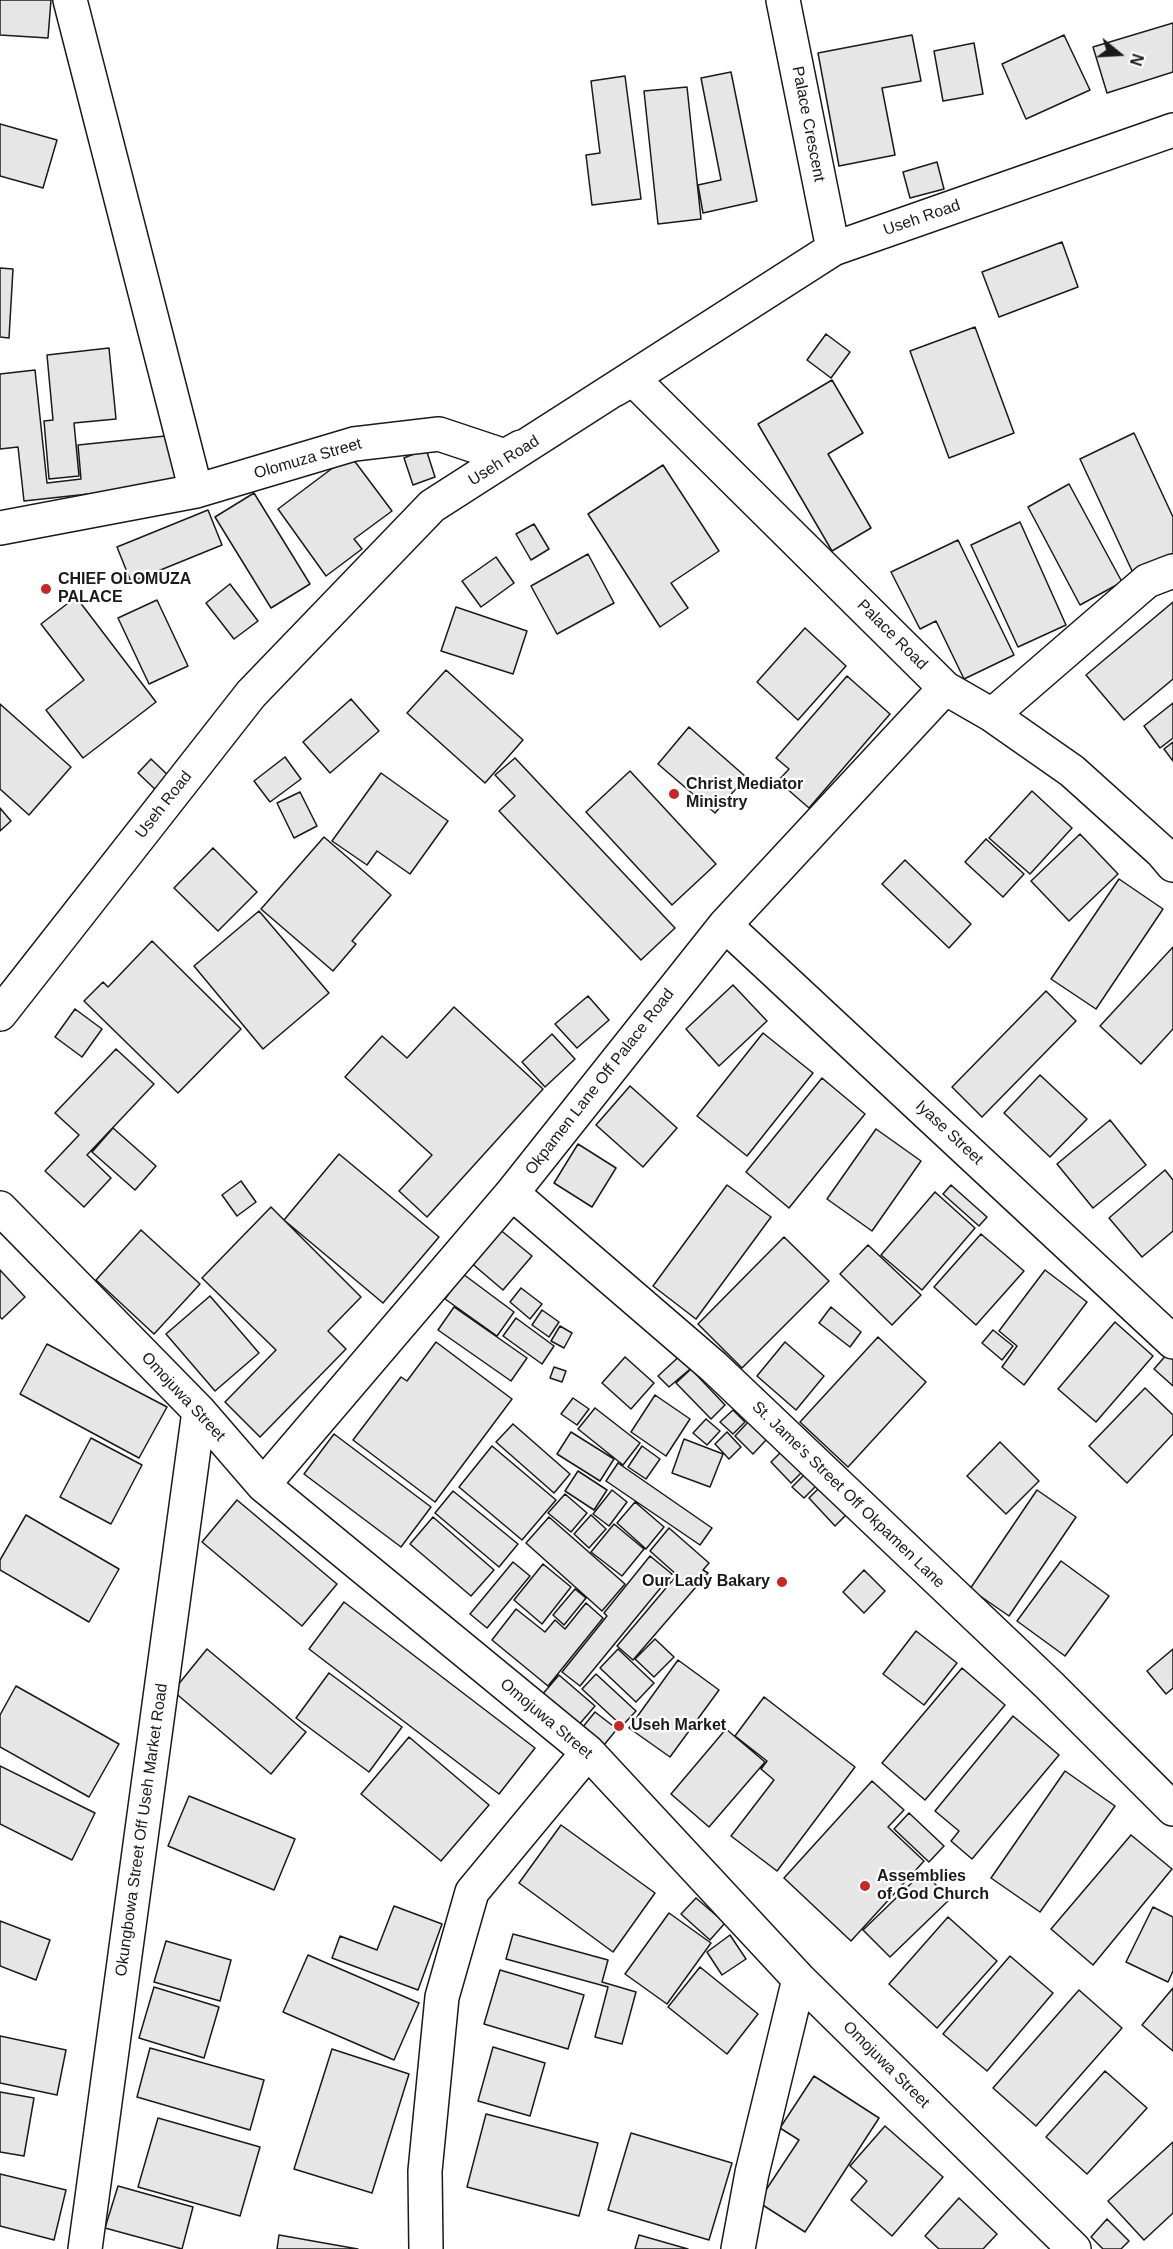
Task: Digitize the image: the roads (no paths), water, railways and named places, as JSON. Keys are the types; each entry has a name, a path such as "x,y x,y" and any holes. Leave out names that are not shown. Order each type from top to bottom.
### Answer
{"street":[{"path":"70,0 196,491"},
{"name":"Palace Crescent","path":"783,0 833,249"},
{"name":"Useh Road","path":"0,1014 251,694 432,506 833,249 1173,130"},
{"name":"Olomuza Street","path":"0,528 196,491 354,444 439,434 505,456 633,379"},
{"name":"Palace Road","path":"633,379 945,688 992,715 1072,771 1162,852 1173,865"},
{"path":"992,715 1147,581 1173,571"},
{"name":"Okpamen Lane Off Palace Road","path":"263,1485 513,1193 725,925 945,688"},
{"name":"Iyase Street","path":"725,925 1173,1342"},
{"name":"St. Jame's Street Off Okpamen Lane","path":"513,1193 714,1367 1040,1677 1173,1809"},
{"name":"Omojuwa Street","path":"0,1208 199,1411 263,1485 588,1752 799,1979 1074,2249"},
{"name":"Okungbowa Street Off Useh Market Road","path":"86,2249 199,1411"},
{"path":"426,2249 425,2171 442,1997 472,1892 588,1752"},
{"path":"738,2249 752,2173 799,1979"}],"place":[{"name":"CHIEF OLOMUZA PALACE","path":"46,589"},
{"name":"Christ Mediator Ministry","path":"674,794"},
{"name":"Our Lady Bakary","path":"782,1582"},
{"name":"Useh Market","path":"619,1726"},
{"name":"Assemblies of God Church","path":"865,1886"}]}
